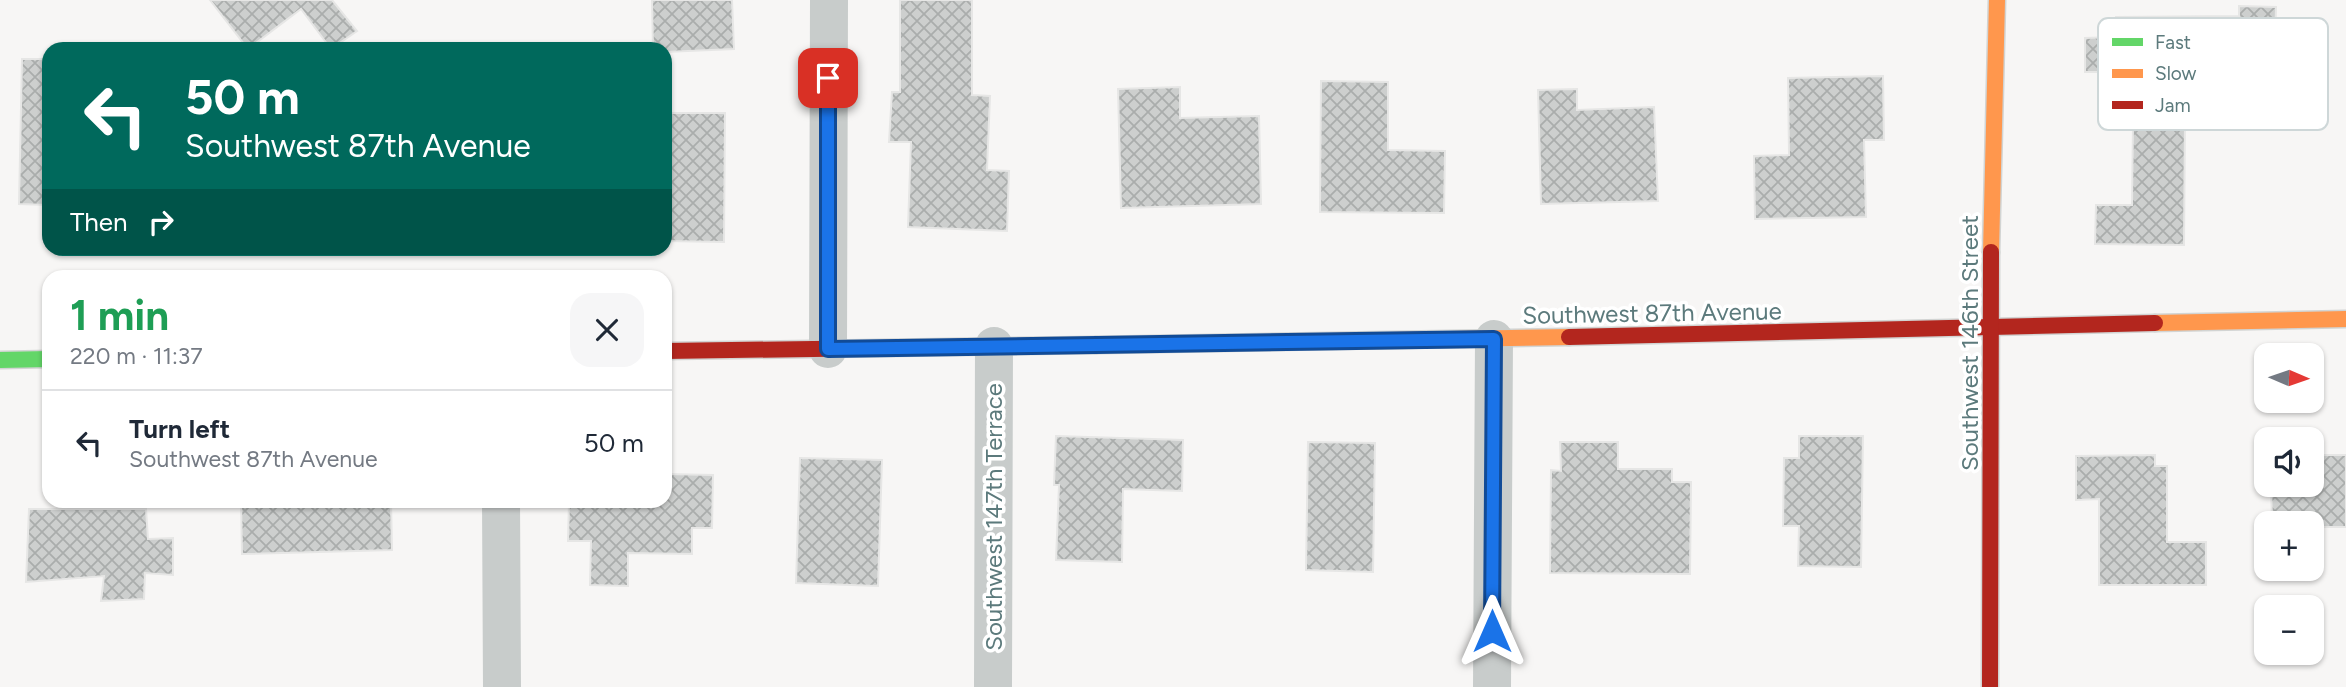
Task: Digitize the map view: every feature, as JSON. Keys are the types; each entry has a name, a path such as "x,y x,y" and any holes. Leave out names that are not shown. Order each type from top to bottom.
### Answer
{"street":[{"path":"828,349 829,0"},
{"name":"Southwest 146th Street","path":"1990,687 1993,329 1991,254 1997,0"},
{"name":"Southwest 87th Avenue","path":"672,351 1494,339 2346,319"},
{"path":"1492,687 1494,339"},
{"name":"Southwest 147th Terrace","path":"993,687 994,346"},
{"path":"0,360 42,359"},
{"path":"501,508 502,687"}],"building":[{"path":"210,0 332,0 357,31 341,42 326,42 301,9 257,42 243,42"},
{"path":"652,0 732,0 734,49 672,52 672,42 653,42"},
{"path":"900,0 972,0 972,95 990,96 987,170 1009,171 1007,231 908,227 911,142 889,142 892,92 900,92"},
{"path":"2239,6 2276,7 2276,18 2116,18 2116,17 2239,16"},
{"path":"2085,38 2098,38 2098,72 2085,72"},
{"path":"22,59 42,59 42,205 19,204"},
{"path":"1883,76 1884,140 1864,140 1866,217 1755,219 1754,156 1789,155 1788,78"},
{"path":"1321,81 1388,82 1388,150 1445,151 1444,213 1320,212"},
{"path":"1180,87 1180,118 1259,116 1261,204 1121,208 1118,89"},
{"path":"1577,89 1577,110 1654,107 1658,201 1541,204 1538,90"},
{"path":"672,113 725,113 724,242 672,241"},
{"path":"2133,130 2185,130 2184,245 2095,244 2096,205 2132,205"},
{"path":"1056,436 1183,440 1182,491 1123,489 1122,562 1056,560 1059,485 1054,485"},
{"path":"1799,436 1863,436 1861,567 1798,566 1799,526 1783,526 1784,458 1799,458"},
{"path":"1308,442 1375,443 1373,572 1306,570"},
{"path":"1560,442 1618,442 1618,469 1672,469 1672,482 1691,482 1690,574 1550,573 1551,470 1561,471"},
{"path":"2155,455 2155,466 2167,466 2167,542 2206,542 2206,585 2099,585 2099,499 2076,500 2076,456"},
{"path":"2324,455 2346,455 2346,527 2324,527 2324,511 2272,511 2271,497 2324,497"},
{"path":"800,458 882,460 878,586 796,583"},
{"path":"672,474 713,475 712,528 692,528 692,554 628,553 628,586 590,585 591,541 568,541 569,508 672,508"},
{"path":"241,508 391,508 392,550 242,554"},
{"path":"29,509 146,509 148,539 173,538 173,575 145,573 144,599 101,601 104,576 26,582"}],"traffic: fast":[{"path":"0,360 42,359"}],"traffic: slow":[{"path":"1991,252 1997,0"},
{"path":"2155,323 2346,319"},
{"path":"1096,345 1569,337"}],"traffic: jam":[{"path":"1990,687 1991,252"},
{"path":"1569,337 2155,323"},
{"path":"672,351 1096,345"}],"route":[{"path":"828,78 828,349 1494,339 1492,631"}]}
